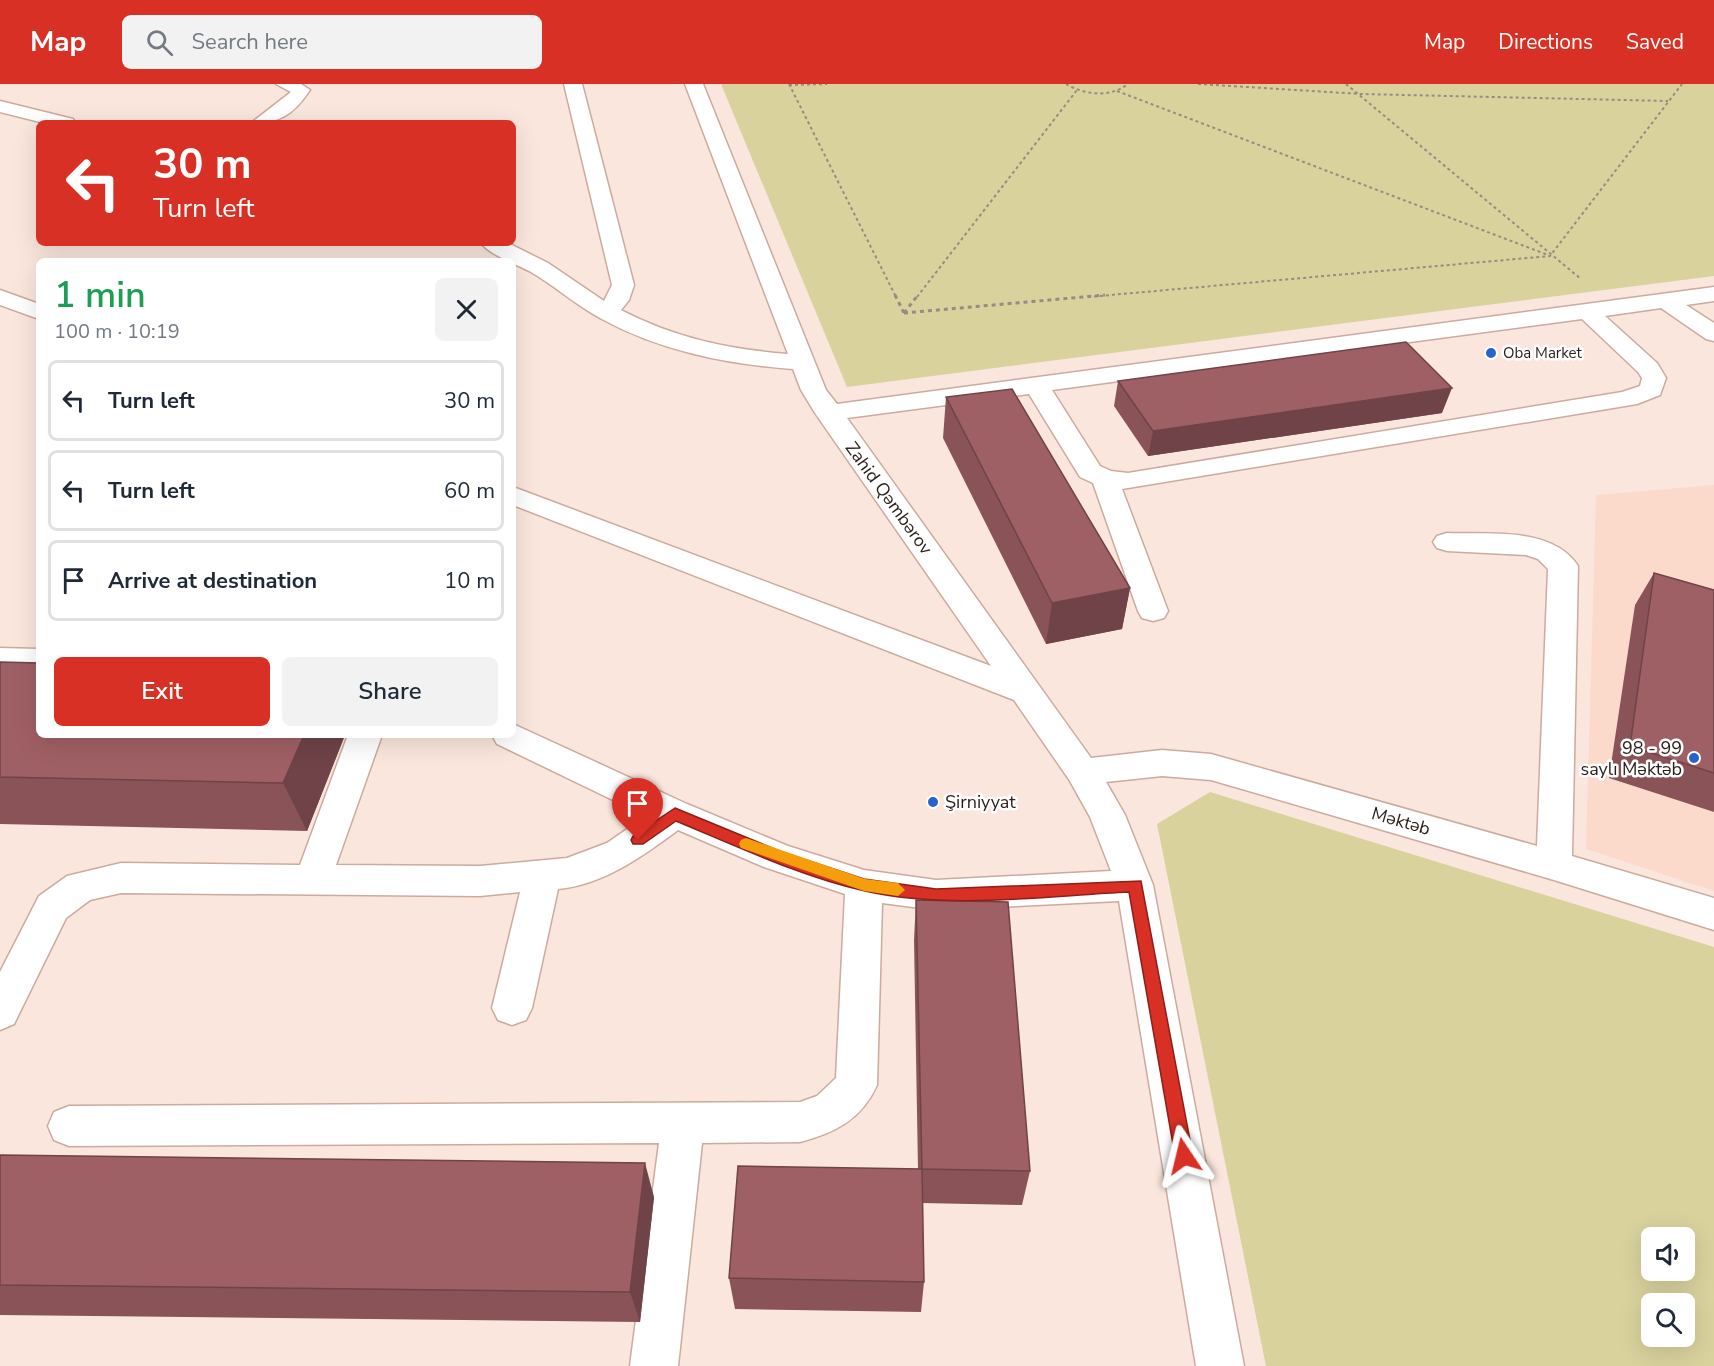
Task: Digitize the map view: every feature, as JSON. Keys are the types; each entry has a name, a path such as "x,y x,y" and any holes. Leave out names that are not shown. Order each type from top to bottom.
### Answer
{"street":[{"path":"265,120 289,107 301,90 285,84"},
{"path":"573,84 623,285 618,300 606,312"},
{"name":"Zahid Qəmbərov","path":"694,84 814,390 828,413 1029,693 1082,772 1107,815 1135,885 1220,1366"},
{"path":"0,106 54,120"},
{"path":"498,246 540,268 606,312 649,334 736,357 803,362"},
{"path":"828,413 1714,294"},
{"path":"0,297 36,311"},
{"path":"1664,300 1714,334"},
{"path":"1036,385 1090,471 1105,479 1128,481 1628,399 1651,390 1654,378 1648,368 1587,310"},
{"path":"1105,479 1153,611"},
{"path":"516,496 1029,693"},
{"path":"1447,542 1527,546 1548,552 1563,566 1554,865"},
{"path":"0,659 36,660"},
{"path":"313,879 364,738"},
{"path":"515,738 675,814 777,856 864,885 936,895 1135,885"},
{"name":"Məktəb","path":"1082,772 1162,763 1211,767 1554,865 1714,914"},
{"path":"0,1012 52,907 80,887 121,878 480,881 569,873 620,853 675,814"},
{"path":"512,1008 543,875"},
{"path":"69,1126 800,1122 824,1116 842,1103 856,1084 864,885"},
{"path":"654,1366 683,1122"}],"path":[{"path":"827,84 789,84 904,313"},
{"path":"1066,84 1077,90 1098,93 1117,91 1128,84"},
{"path":"1198,84 1361,94 1668,101"},
{"path":"1347,84 1550,256 1618,307"},
{"path":"904,313 1550,256 1682,84"},
{"path":"904,313 1077,90"},
{"path":"1117,91 1550,256"}],"shaded area":[{"path":"721,84 1714,84 1714,276 847,387"},
{"path":"1714,485 1714,891 1586,849 1596,495"},
{"path":"1210,792 1714,947 1714,1366 1266,1366 1157,824"}],"building":[{"path":"1406,342 1452,388 1153,431 1118,381"},
{"path":"1012,389 1130,588 1052,603 946,397"},
{"path":"1654,573 1714,590 1714,773 1630,746"},
{"path":"0,662 36,663 36,738 303,738 283,783 0,777"},
{"path":"916,900 1008,902 1030,1171 922,1169"},
{"path":"0,1155 645,1163 630,1292 0,1285"},
{"path":"738,1166 922,1169 924,1282 729,1278"}],"slow traffic":[{"path":"746,844 864,885 898,890"}],"place":[{"name":"Oba Market","path":"1491,353"},
{"name":"98 - 99 saylı Məktəb","path":"1694,758"},
{"name":"Şirniyyat","path":"933,802"}],"route":[{"path":"638,840 675,814 777,856 864,885 936,895 1135,885 1184,1156"}]}
